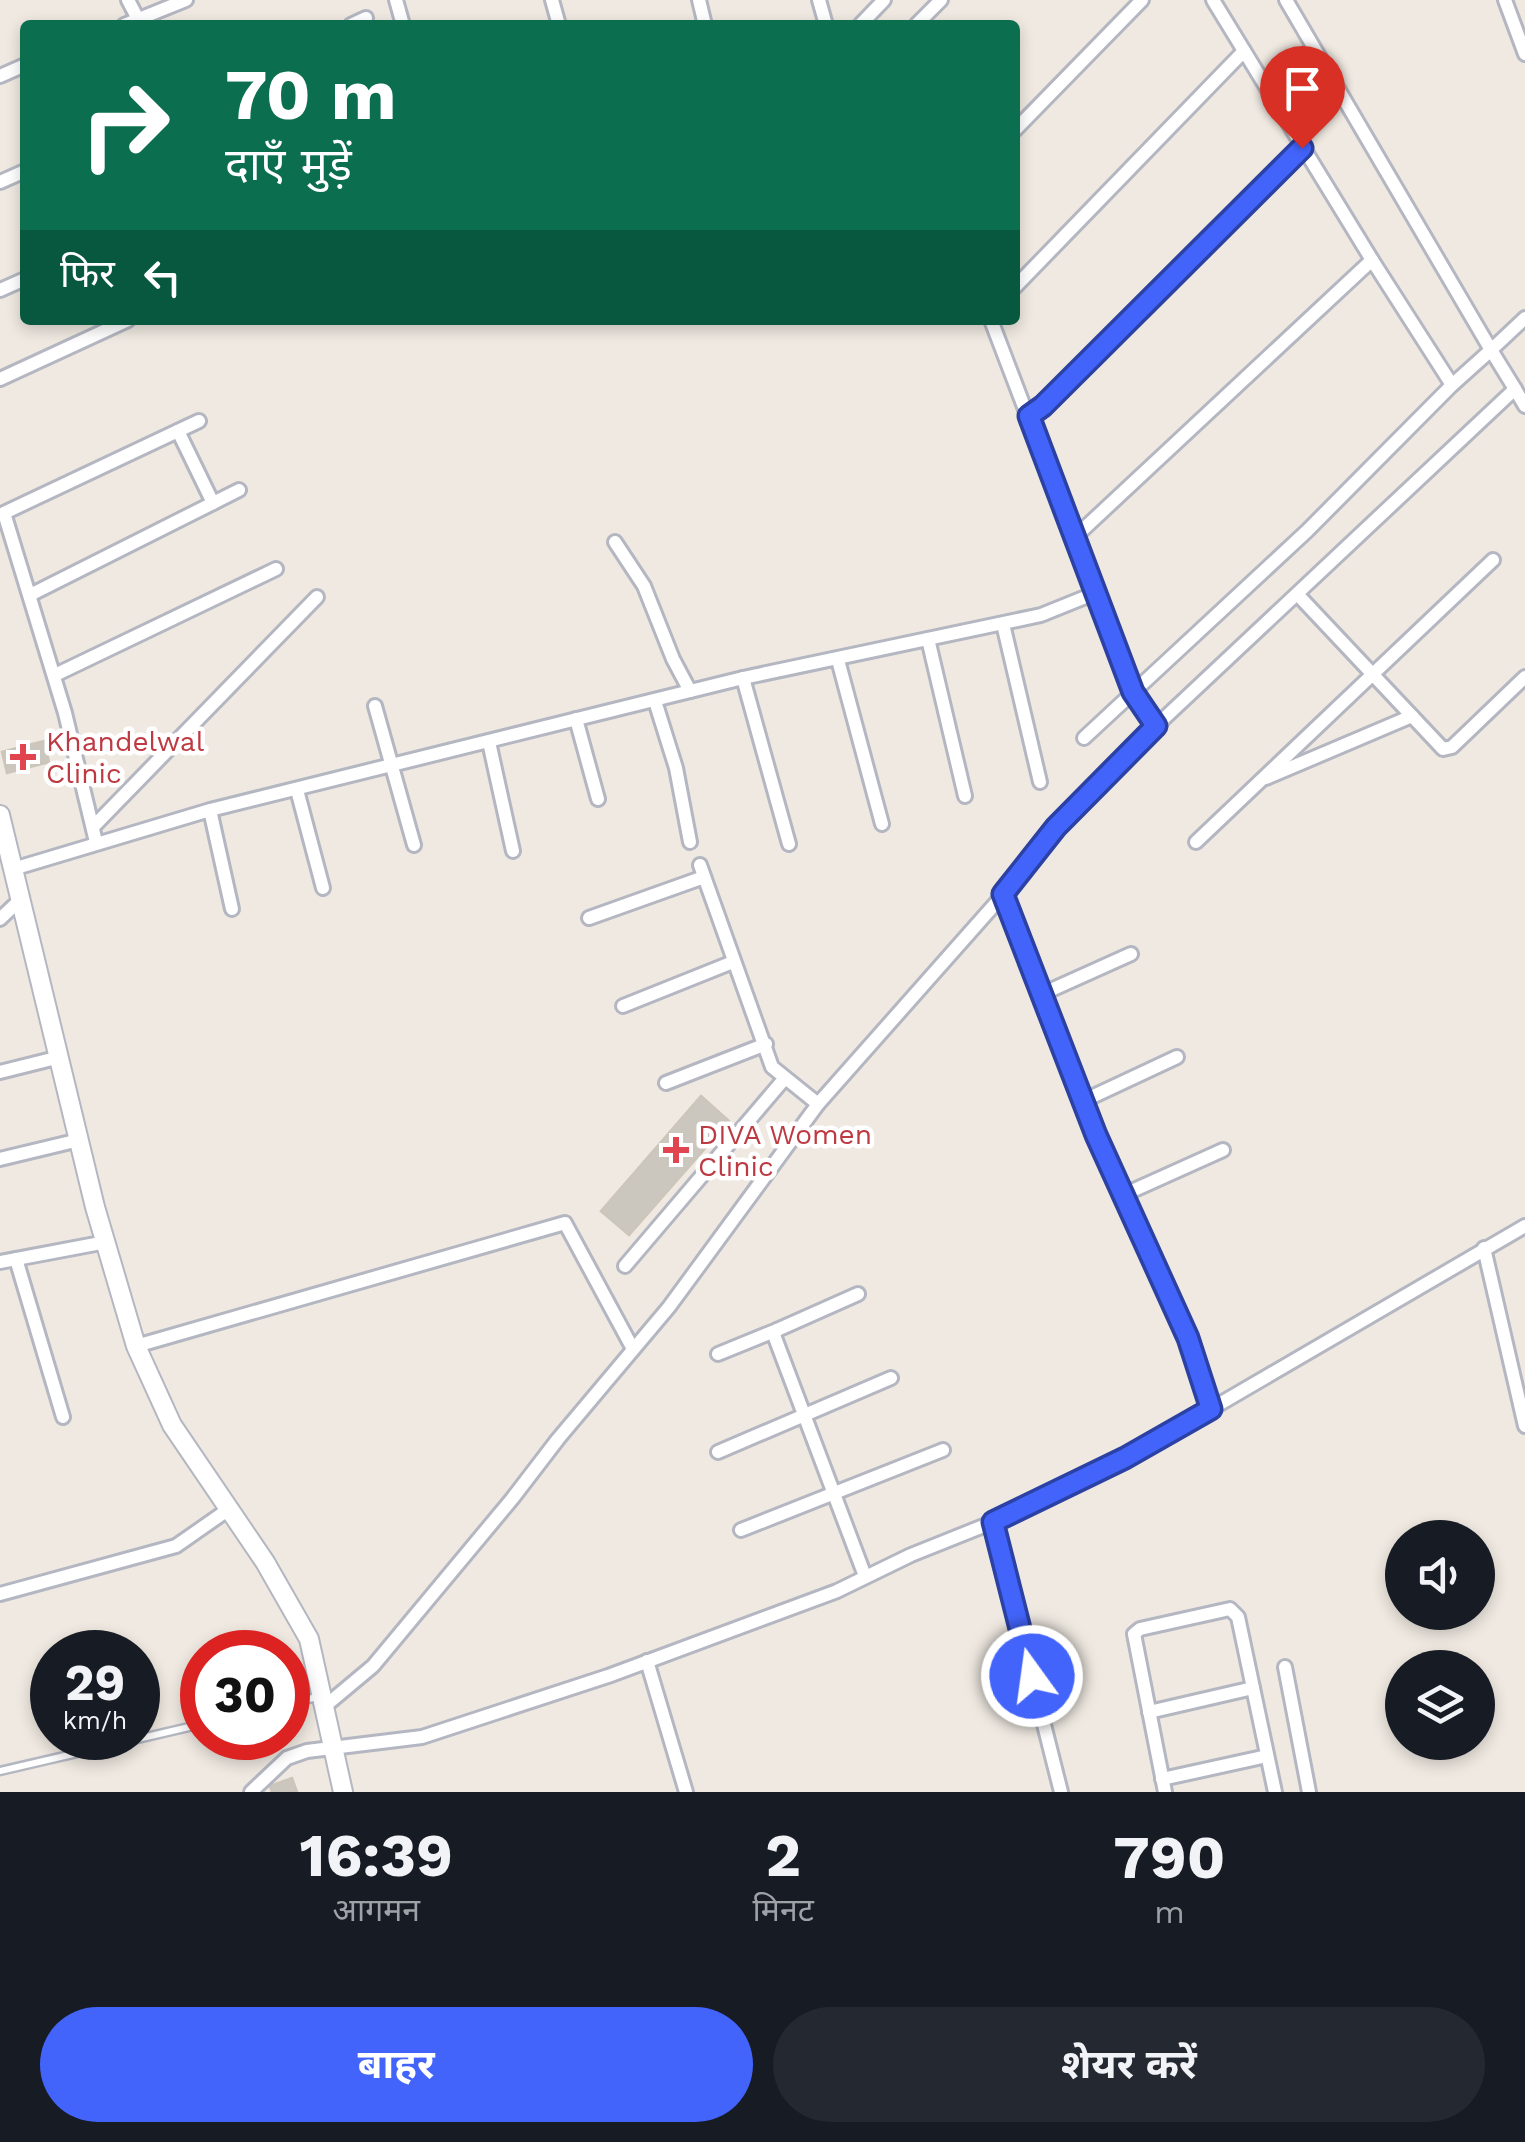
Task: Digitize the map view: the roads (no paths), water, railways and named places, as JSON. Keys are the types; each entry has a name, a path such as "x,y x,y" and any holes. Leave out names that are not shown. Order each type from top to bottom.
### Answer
{"street":[{"path":"144,20 186,0"},
{"path":"865,20 884,0"},
{"path":"921,20 941,0"},
{"path":"1020,125 1142,0"},
{"path":"1213,0 1452,385"},
{"path":"1286,0 1525,406"},
{"path":"1506,0 1525,54"},
{"path":"362,20 366,18"},
{"path":"1020,282 1244,51"},
{"path":"1029,416 1302,148"},
{"path":"1076,538 1372,260"},
{"path":"1084,738 1307,532 1452,385 1525,318"},
{"path":"0,379 117,325"},
{"path":"993,325 1133,692 1156,726"},
{"path":"323,1702 373,1666 669,1307 818,1104 1003,894 1056,827 1156,726 1515,389"},
{"path":"96,842 55,675 2,514 199,421"},
{"path":"178,431 213,503"},
{"path":"30,595 239,490"},
{"path":"615,542 644,586 690,691"},
{"path":"1196,842 1493,560"},
{"path":"55,675 276,569"},
{"path":"13,869 210,810 744,678 1002,624 1094,594"},
{"path":"1298,596 1443,749 1452,747 1525,677"},
{"path":"93,827 317,597"},
{"path":"1002,624 1040,782"},
{"path":"928,639 965,796"},
{"path":"838,660 882,824"},
{"path":"744,678 789,844"},
{"path":"654,701 676,768 690,842"},
{"path":"374,706 414,845"},
{"path":"1260,781 1412,716"},
{"path":"576,719 598,798"},
{"path":"489,742 513,850"},
{"path":"298,790 323,888"},
{"path":"210,810 232,910"},
{"path":"0,815 79,1140 136,1346 172,1425 265,1562 310,1638 343,1792"},
{"path":"589,918 702,871 772,1068 818,1104"},
{"path":"1003,894 1082,1101 1188,1338 1211,1409"},
{"path":"0,919 22,898"},
{"path":"1042,994 1131,954"},
{"path":"623,1006 734,962"},
{"path":"666,1082 766,1044"},
{"path":"1082,1101 1178,1057"},
{"path":"0,1072 60,1058"},
{"path":"625,1266 785,1078"},
{"path":"0,1159 79,1140"},
{"path":"1123,1195 1222,1150"},
{"path":"136,1346 564,1223 633,1349"},
{"path":"251,1792 287,1758 306,1751 422,1737 821,1598 993,1522 1125,1458 1525,1226"},
{"path":"0,1262 106,1242"},
{"path":"1484,1248 1525,1426"},
{"path":"16,1259 64,1417"},
{"path":"718,1354 858,1294"},
{"path":"777,1330 774,1335 865,1576"},
{"path":"718,1452 891,1378"},
{"path":"742,1530 943,1450"},
{"path":"0,1594 176,1546 229,1509"},
{"path":"993,1522 1060,1792"},
{"path":"1267,1756 1163,1785 1134,1637 1136,1631 1233,1610 1238,1617 1252,1688 1267,1756 1274,1792"},
{"path":"648,1661 686,1792"},
{"path":"1285,1667 1309,1792"},
{"path":"1149,1712 1252,1688"}],"lane":[{"path":"310,1703 323,1702"},
{"path":"0,1771 180,1729"}],"place":[{"name":"Khandelwal Clinic","path":"23,757"},
{"name":"DIVA Women Clinic","path":"676,1150"}]}
